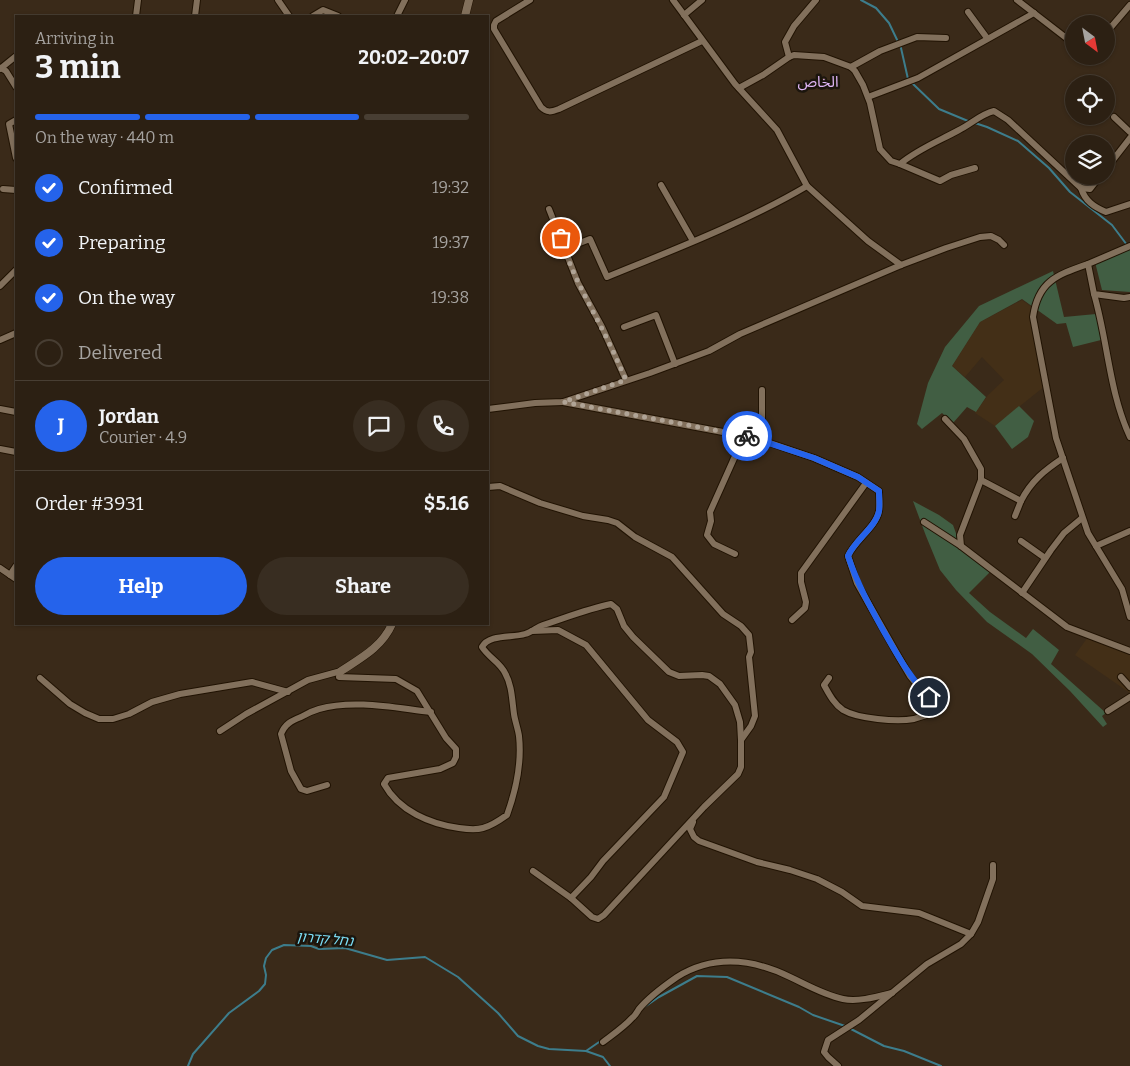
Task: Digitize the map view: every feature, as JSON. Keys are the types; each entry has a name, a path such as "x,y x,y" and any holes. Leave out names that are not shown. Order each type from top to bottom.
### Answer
{"street":[{"path":"136,15 138,0"},
{"path":"195,15 197,0"},
{"path":"278,0 288,15"},
{"path":"398,15 405,0"},
{"path":"465,15 468,0"},
{"path":"530,0 496,21 494,29 545,111 551,112 559,109 702,41"},
{"path":"673,0 739,88 777,130 807,186 868,241 901,265"},
{"path":"684,15 702,0"},
{"path":"789,57 785,42 794,26 816,0"},
{"path":"1017,0 1065,37"},
{"path":"1115,25 1127,14 1130,5"},
{"path":"315,15 323,10 336,15"},
{"path":"968,12 988,38"},
{"path":"868,98 918,78 1034,13"},
{"path":"851,67 880,51 917,37 946,38"},
{"path":"739,88 763,75 789,57 801,54 824,57 851,67 856,71 868,98 880,150 891,161 940,181 951,175 975,168"},
{"path":"0,69 15,57"},
{"path":"0,69 6,71 15,85"},
{"path":"900,164 911,155 961,130 988,112 994,111 1008,120 1081,188 1084,196 1095,207 1106,212 1130,204"},
{"path":"1115,118 1130,132"},
{"path":"15,121 9,124 15,153"},
{"path":"1115,157 1130,138"},
{"path":"661,185 693,241"},
{"path":"1081,188 1090,189 1093,185"},
{"path":"564,249 590,239 607,277 693,241 787,198 807,186"},
{"path":"4,188 15,190"},
{"path":"549,210 578,283 602,327 626,380"},
{"path":"563,402 710,351 740,334 901,265 980,237 991,236 999,240 1004,246"},
{"path":"1130,246 1053,278 1042,288 1035,304 1033,317 1056,438 1082,518 1096,546 1122,589 1130,617"},
{"path":"1088,264 1100,316 1108,368 1122,420 1130,437"},
{"path":"0,286 15,271"},
{"path":"1094,294 1130,297"},
{"path":"624,327 656,315 675,364"},
{"path":"0,340 15,333"},
{"path":"762,390 762,440"},
{"path":"489,409 535,403 563,402 744,436 762,440 814,458 858,477 879,491 879,512 870,528 852,546 848,556 857,584 896,652 910,676 934,705 932,713 912,719 878,719 860,716 843,710 832,699 824,685 829,678"},
{"path":"0,409 15,412"},
{"path":"945,420 964,439 981,469 981,480 960,534 961,546"},
{"path":"735,554 714,544 707,534 711,521 710,512 744,436"},
{"path":"0,449 15,452"},
{"path":"1015,516 1026,492 1043,471 1063,458"},
{"path":"981,480 1021,501"},
{"path":"792,620 806,608 800,582 802,573 866,483"},
{"path":"489,487 500,486 540,504 617,523 635,537 672,557 723,614 741,626 749,635 751,652 749,657 755,716 751,726 741,740"},
{"path":"1022,593 1064,533 1082,518"},
{"path":"924,522 961,546 1067,627 1130,651"},
{"path":"1096,546 1130,531"},
{"path":"1021,541 1045,558"},
{"path":"0,568 13,577"},
{"path":"531,632 541,626 610,604 617,609 624,626 633,637 669,672 679,676 709,676 720,684 735,704 740,722 741,740 741,767 738,774 694,818 604,916 592,917 571,898 533,871"},
{"path":"220,731 246,714 308,680 340,671 377,646 391,625"},
{"path":"340,671 339,677 396,679 417,691 432,712 446,738 456,750 456,757 453,763 440,768 388,778 384,784 388,791 409,811 438,825 482,828 507,815 514,796 520,759 519,734 515,723 510,686 504,671 488,656 482,647 485,642 493,638 558,630 586,645 648,720 677,742 683,752 664,798 603,861 591,878 571,898"},
{"path":"1121,677 1130,687"},
{"path":"40,678 70,704 99,719 113,719 129,714 152,702 180,694 242,683 252,682 288,692"},
{"path":"1108,711 1130,697"},
{"path":"327,785 307,791 301,789 291,771 281,734 284,727 290,722 318,709 343,705 379,706 432,712"},
{"path":"694,818 690,829 694,838 699,842 757,862 817,879 842,892 862,906 919,913 971,934"},
{"path":"838,1066 824,1052 828,1040 892,994 927,964 961,944 971,934 978,922 993,879 993,865"},
{"path":"602,1042 632,1019 652,996 678,977 719,962 738,961 760,965 822,993 844,999 871,998 892,994"}],"shaded area":[{"path":"1022,300 1033,308 1045,386 995,426 975,413 988,395 1004,380 982,357 965,377 952,366 980,322"},
{"path":"1088,637 1130,655 1130,693 1075,655"}],"green space":[{"path":"1130,248 1130,292 1102,290 1095,262"},
{"path":"1053,271 1064,317 1096,314 1101,340 1073,347 1066,323 1057,324 1022,299 980,322 952,366 986,397 976,412 967,407 953,423 942,413 922,429 917,424 928,383 945,347 979,306"},
{"path":"1019,406 1034,421 1028,437 1012,449 995,426"},
{"path":"913,501 953,525 962,550 990,572 969,593 990,612 1026,638 1033,629 1059,650 1051,664 1106,713 1102,716 1107,724 1103,727 1032,654 987,622 956,590 940,570"}],"waterway":[{"path":"861,0 876,8 889,23 901,48 908,79"},
{"path":"911,82 939,109 968,121"},
{"path":"975,123 1018,141 1049,168 1070,192 1112,225 1127,245"},
{"name":"נחל קדרון","path":"188,1066 193,1054 229,1013 259,991 265,984 264,966 266,958 272,950 284,945 311,946 319,949 345,948 387,960 425,957 458,977 498,1013 518,1036 549,1049 586,1051 603,1057 610,1066"},
{"path":"643,1008 697,976 727,977 799,1007 813,1015 845,1026"},
{"path":"849,1028 884,1046 904,1051 941,1066"},
{"path":"586,1051 602,1040"}],"way so far":[{"path":"561,238 578,283 602,327 626,380 563,402 747,436"}],"district":[{"name":"الخاص","path":"818,82"}],"route":[{"path":"747,436 814,458 858,477 879,491 879,512 870,528 852,546 848,556 857,584 896,652 910,676 929,697"}]}
